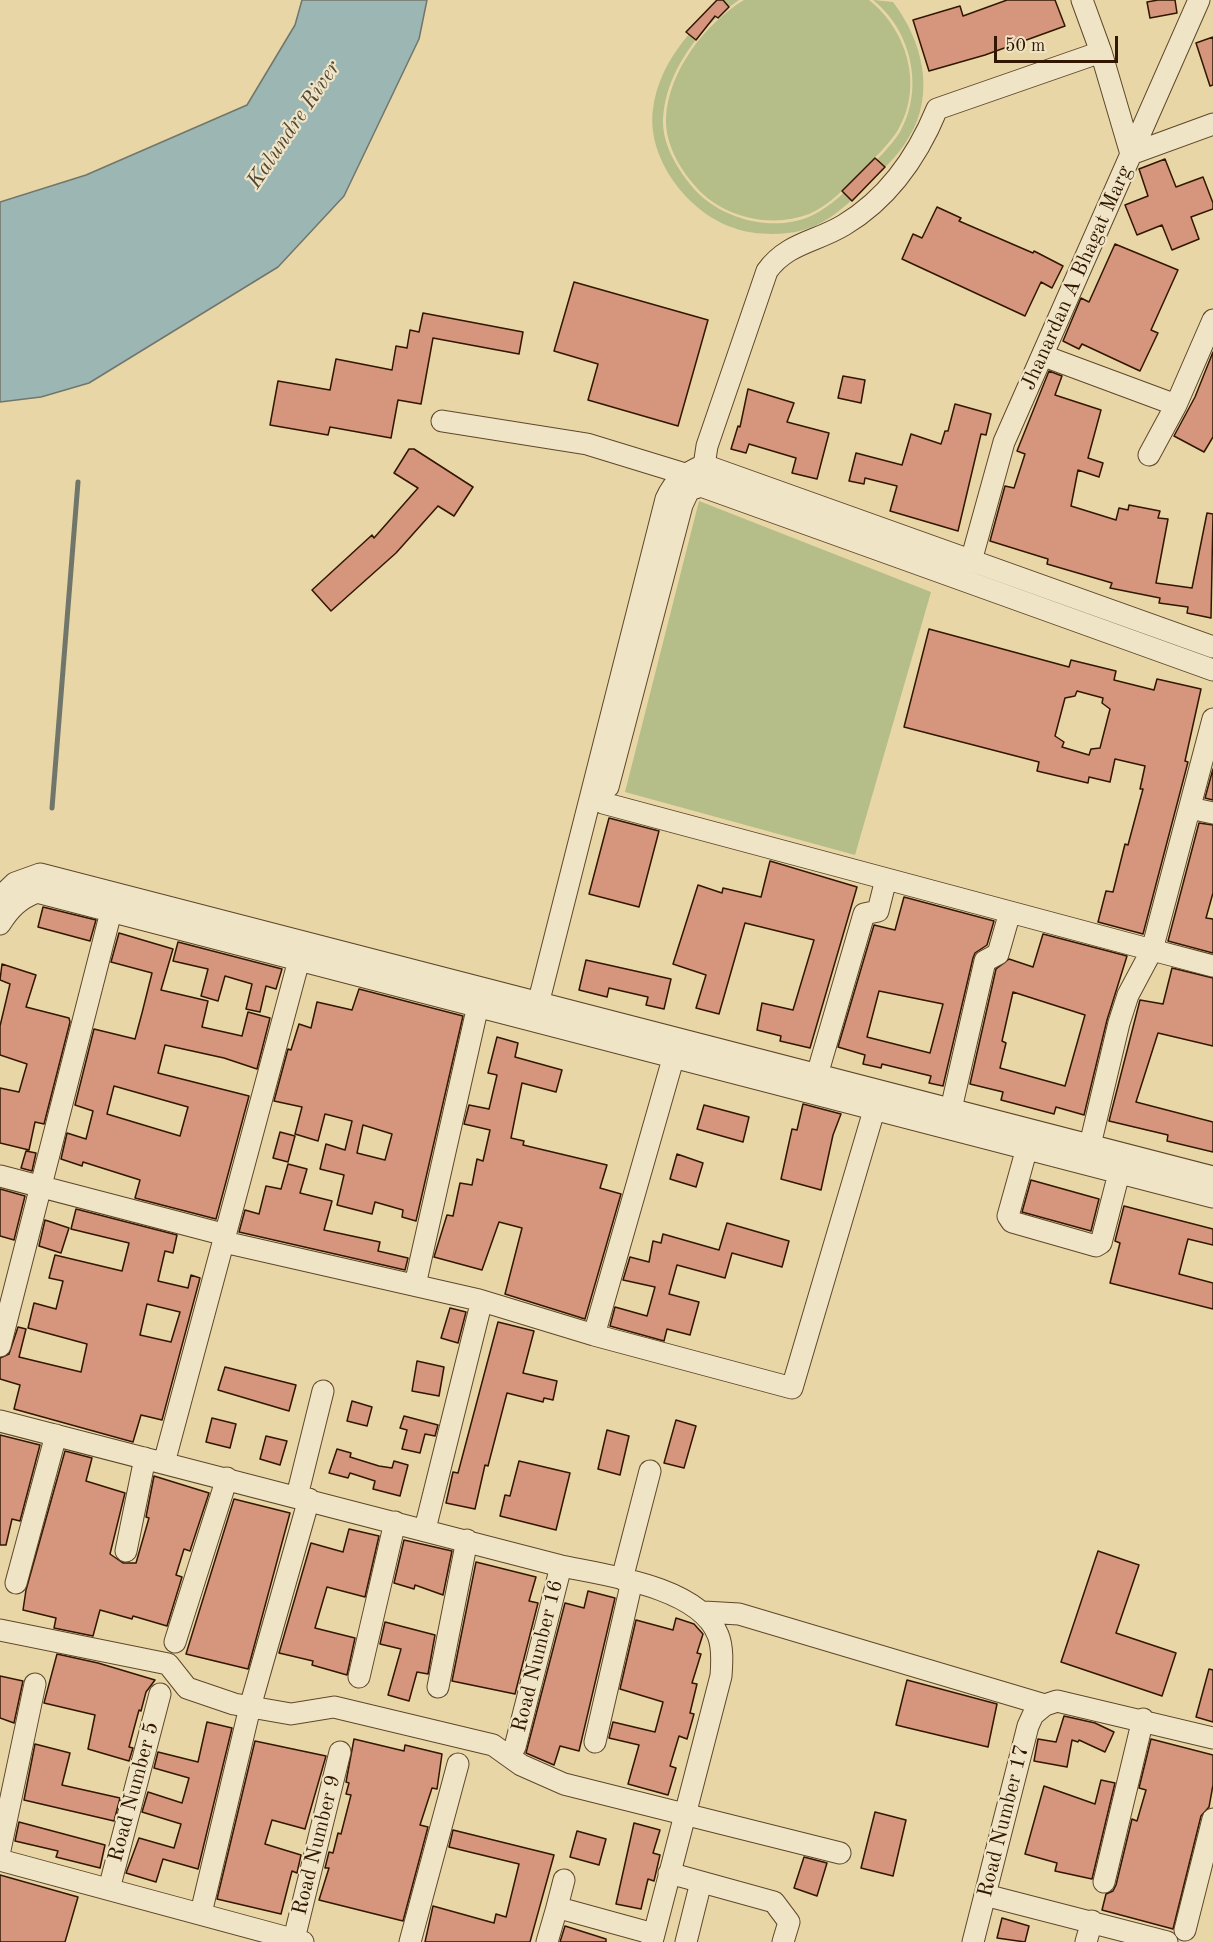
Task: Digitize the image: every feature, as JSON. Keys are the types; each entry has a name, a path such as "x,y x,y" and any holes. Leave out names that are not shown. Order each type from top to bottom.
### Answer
{"street":[{"path":"1082,0 1101,52 1131,154 1211,130"},
{"name":"Jhanardan A Bhagat Marg","path":"971,561 1004,441 1044,356 1199,0"},
{"path":"542,1013 603,803 682,505 697,475 767,271 778,256 847,224 881,195 905,170 922,145 937,109 1101,52"},
{"path":"1149,455 1176,405 1213,320"},
{"path":"1044,356 1176,405"},
{"path":"442,421 587,444 697,475 828,521 1213,670"},
{"path":"542,1013 666,499 674,482 697,475"},
{"path":"828,521 971,561 1213,647"},
{"path":"1090,1145 1119,1023 1128,995 1152,950 1213,719"},
{"path":"603,803 1213,966"},
{"path":"1190,808 1213,813"},
{"path":"817,1075 864,914 879,911 886,879"},
{"path":"4,904 38,892 113,902 1029,1139 1090,1145 1213,1177"},
{"path":"113,902 299,960 480,997"},
{"path":"0,1346 113,902"},
{"path":"951,1109 985,961 998,954 1010,912"},
{"path":"126,1551 225,1239 299,960"},
{"path":"415,1285 480,997"},
{"path":"677,1048 817,1075 877,1100 951,1109 1119,1173 1213,1197"},
{"path":"594,1335 677,1048"},
{"path":"0,1176 225,1239 479,1300 594,1335 792,1388 877,1100"},
{"path":"1029,1139 1008,1216 1012,1222 1096,1246 1101,1244 1119,1173"},
{"path":"425,1529 479,1312"},
{"path":"201,1913 303,1498 323,1391"},
{"path":"0,1421 561,1566 627,1580 678,1598 704,1612 739,1614 1044,1705 1057,1701 1143,1719 1213,1738"},
{"path":"16,1583 56,1435"},
{"path":"595,1742 650,1471"},
{"path":"175,1642 227,1478"},
{"path":"359,1677 395,1522"},
{"path":"438,1687 467,1540"},
{"name":"Road Number 16","path":"515,1747 542,1651 561,1566"},
{"path":"556,1911 563,1909 653,1938 721,1676 722,1656 718,1635 704,1612"},
{"path":"0,1630 168,1664 187,1688 250,1707 291,1714 334,1707 493,1745 521,1765 564,1784 840,1853"},
{"path":"0,1850 35,1684"},
{"name":"Road Number 5","path":"109,1889 160,1694"},
{"name":"Road Number 17","path":"973,1942 1028,1726 1033,1715 1044,1705"},
{"path":"1104,1882 1143,1719"},
{"name":"Road Number 9","path":"298,1941 340,1752"},
{"path":"410,1942 458,1764"},
{"path":"1185,1930 1198,1860 1213,1819"},
{"path":"0,1860 298,1941"},
{"path":"669,1873 774,1902 789,1922 783,1942"},
{"path":"547,1942 564,1880"},
{"path":"686,1942 701,1882"},
{"path":"985,1895 1167,1942"},
{"path":"1086,1942 1092,1921"}],"green space":[{"path":"721,0 739,0 725,10 699,36 678,67 665,101 663,129 672,157 694,189 718,208 748,220 764,223 796,221 811,216 826,207 888,148 900,132 908,115 912,97 912,79 905,43 886,12 873,0 893,2 912,33 922,67 923,85 922,103 909,137 888,164 847,204 830,218 810,228 788,233 761,234 740,230 717,221 686,197 663,164 656,146 653,128 656,92 669,62 687,36"},
{"path":"744,0 869,0 893,27 908,60 910,95 906,113 894,136 881,152 831,201 809,214 794,218 763,220 733,213 719,206 690,180 674,155 668,137 666,118 668,100 682,66 703,35"},
{"path":"699,501 931,592 855,855 625,792"}],"water":[{"name":"Kalundre River","path":"302,0 427,0 419,39 344,196 278,267 89,383 41,397 0,402 0,202 86,175 247,105 295,25"}],"building":[{"path":"717,0 723,0 729,7 718,18 715,16 696,40 686,32"},
{"path":"1007,0 1055,0 1065,26 985,55 929,71 913,20 960,6 963,16"},
{"path":"1175,0 1177,13 1150,18 1147,2"},
{"path":"1213,37 1213,85 1210,86 1196,43"},
{"path":"875,158 885,167 852,201 842,191"},
{"path":"1165,159 1176,187 1203,177 1213,203 1213,209 1191,217 1199,239 1172,250 1162,225 1137,235 1125,205 1148,196 1139,169"},
{"path":"937,207 961,218 959,221 1033,253 1034,251 1063,266 1052,288 1041,282 1025,316 902,259 913,234 922,238"},
{"path":"1115,244 1178,270 1151,330 1158,333 1140,371 1082,344 1079,349 1063,341 1081,298 1089,302"},
{"path":"574,282 708,320 678,426 588,400 598,364 554,351"},
{"path":"423,313 523,332 519,354 433,338 421,404 398,400 391,438 330,427 328,435 270,425 278,381 330,390 336,359 392,370 396,346 407,348 410,330 419,332"},
{"path":"1213,352 1213,437 1204,452 1174,436 1195,397"},
{"path":"1049,371 1062,376 1055,395 1101,410 1088,458 1103,463 1099,477 1078,470 1071,506 1116,520 1119,508 1128,510 1129,505 1160,511 1158,518 1168,519 1156,583 1192,588 1207,513 1213,514 1211,618 1187,613 1188,607 1159,603 1160,598 1110,588 1112,583 1047,564 1048,559 990,541 1005,486 1014,488 1025,454 1017,451"},
{"path":"843,376 865,380 861,403 838,398"},
{"path":"748,389 794,403 787,422 829,433 817,479 792,473 796,458 749,444 746,453 731,449 738,426 740,427"},
{"path":"955,404 991,414 986,435 981,434 958,531 890,511 897,486 865,478 864,484 849,481 856,453 902,465 911,434 941,444 945,431 948,431"},
{"path":"409,449 414,449 473,487 454,516 438,506 396,553 331,611 312,590 372,535 374,538 418,488 394,473"},
{"path":"929,629 1069,667 1071,660 1116,671 1114,680 1154,690 1157,679 1201,689 1185,761 1188,762 1143,934 1098,922 1106,891 1113,892 1125,844 1128,845 1143,789 1140,789 1145,766 1115,759 1110,782 1089,777 1088,783 1037,771 1039,762 904,727","holes":["1077,691 1103,698 1102,703 1110,709 1100,748 1091,749 1089,755 1062,747 1064,742 1055,736 1065,698 1075,696"]},
{"path":"1213,769 1213,800 1205,798"},
{"path":"609,818 659,831 639,907 589,894"},
{"path":"1199,823 1213,825 1213,893 1206,918 1213,919 1213,953 1168,941"},
{"path":"770,861 857,887 810,1048 780,1041 781,1036 757,1030 762,1003 793,1010 814,940 745,923 719,1014 696,1008 706,975 673,964 698,885 722,893 723,888 761,897"},
{"path":"904,897 994,921 987,945 975,953 973,958 943,1086 929,1083 931,1076 882,1064 881,1068 863,1064 865,1055 838,1047 874,925 895,930","holes":["879,991 943,1004 930,1053 867,1037"]},
{"path":"43,907 96,920 90,941 38,927"},
{"path":"119,933 173,949 161,990 208,1001 202,1027 242,1036 248,1012 270,1018 257,1069 224,1058 165,1045 158,1073 249,1096 216,1219 135,1198 140,1180 83,1162 82,1166 61,1159 67,1133 86,1139 93,1111 75,1105 94,1029 135,1039 142,1013 152,973 111,962","holes":["114,1086 188,1107 180,1136 107,1114"]},
{"path":"1043,934 1127,956 1107,1020 1084,1115 1056,1107 1054,1114 1001,1100 1003,1092 970,1084 996,969 1009,959 1033,967","holes":["1013,992 1085,1015 1065,1086 1000,1068 1006,1043 1002,1041"]},
{"path":"178,942 282,969 276,989 266,986 260,1012 246,1009 252,984 225,976 218,1001 201,996 208,969 173,961"},
{"path":"586,960 671,979 664,1009 646,1005 648,997 609,988 607,997 579,990"},
{"path":"2,964 36,975 26,1007 69,1018 70,1022 44,1124 35,1122 29,1150 0,1143 0,1088 19,1092 27,1064 0,1055 0,1026 10,984 0,980"},
{"path":"1172,968 1213,978 1213,1046 1158,1033 1136,1102 1213,1122 1213,1152 1167,1141 1168,1135 1109,1121 1140,1000 1163,1004"},
{"path":"359,989 463,1016 416,1221 402,1217 403,1210 375,1202 372,1214 337,1205 344,1175 320,1169 326,1144 345,1150 352,1121 325,1114 318,1141 295,1134 302,1107 274,1101 288,1049 291,1050 299,1024 311,1028 317,1002 352,1010","holes":["363,1125 392,1134 385,1160 357,1153"]},
{"path":"497,1037 518,1043 515,1057 562,1070 556,1092 522,1083 511,1138 524,1141 523,1145 607,1165 600,1188 621,1194 585,1319 505,1294 522,1228 499,1222 482,1270 434,1257 447,1215 453,1216 460,1183 472,1185 477,1159 483,1161 490,1130 464,1124 469,1105 489,1109 497,1075 488,1073"},
{"path":"803,1104 841,1114 833,1135 821,1190 781,1179 792,1129 797,1130"},
{"path":"704,1105 749,1117 743,1142 697,1129"},
{"path":"280,1132 295,1136 288,1162 273,1158"},
{"path":"26,1151 36,1153 32,1171 21,1168"},
{"path":"677,1154 703,1163 696,1187 670,1179"},
{"path":"288,1164 307,1169 300,1193 332,1201 324,1230 380,1242 378,1251 408,1258 405,1270 239,1232 245,1210 259,1214 266,1186 281,1189"},
{"path":"1031,1180 1099,1199 1091,1231 1022,1212"},
{"path":"0,1189 25,1196 14,1240 0,1236"},
{"path":"1124,1206 1213,1229 1213,1245 1188,1239 1179,1274 1213,1283 1213,1309 1110,1283 1120,1243 1115,1241"},
{"path":"76,1209 177,1235 173,1253 165,1251 158,1281 188,1288 191,1275 200,1278 162,1420 141,1415 133,1442 14,1409 20,1385 0,1379 0,1358 9,1354 18,1327 26,1329 19,1357 81,1372 87,1344 28,1328 34,1303 56,1309 63,1281 49,1278 55,1255 122,1271 129,1243 71,1229","holes":["147,1304 180,1312 171,1342 140,1335"]},
{"path":"45,1220 69,1228 61,1253 39,1246"},
{"path":"727,1223 789,1241 782,1267 732,1253 725,1278 677,1265 669,1294 699,1302 690,1335 667,1329 664,1341 610,1326 615,1307 647,1316 655,1287 623,1280 630,1257 649,1262 653,1241 661,1243 663,1234 719,1250"},
{"path":"450,1308 466,1312 458,1343 441,1338"},
{"path":"498,1322 534,1331 523,1373 557,1381 553,1400 544,1398 543,1402 507,1393 488,1466 485,1465 475,1509 446,1503 453,1472 458,1473"},
{"path":"417,1361 444,1367 439,1396 412,1391"},
{"path":"225,1367 296,1385 289,1411 218,1390"},
{"path":"352,1401 372,1407 367,1426 347,1421"},
{"path":"404,1416 438,1425 435,1436 425,1434 420,1453 402,1449 407,1430 400,1428"},
{"path":"212,1418 236,1424 230,1448 206,1442"},
{"path":"676,1420 696,1426 684,1468 664,1463"},
{"path":"607,1430 629,1436 620,1475 598,1469"},
{"path":"0,1435 40,1445 20,1521 12,1519 6,1545 0,1545"},
{"path":"266,1436 287,1441 280,1465 260,1459"},
{"path":"337,1449 351,1453 350,1457 379,1466 392,1468 394,1461 408,1465 400,1496 373,1489 375,1481 350,1473 348,1478 329,1473"},
{"path":"65,1451 92,1458 86,1481 125,1493 110,1554 123,1563 136,1563 149,1518 146,1517 154,1476 209,1493 190,1551 184,1549 176,1575 182,1577 167,1626 133,1616 132,1619 100,1610 93,1636 54,1628 56,1618 23,1610 26,1590"},
{"path":"519,1461 570,1473 556,1530 500,1516 505,1495 510,1496"},
{"path":"234,1499 290,1513 248,1669 186,1654"},
{"path":"349,1529 379,1536 365,1597 327,1587 315,1628 355,1638 347,1675 312,1665 313,1661 279,1653 311,1543 343,1552"},
{"path":"404,1540 452,1551 443,1595 415,1585 414,1589 394,1583"},
{"path":"1098,1551 1139,1565 1116,1633 1176,1653 1162,1696 1061,1662"},
{"path":"476,1562 536,1577 529,1601 538,1603 515,1694 452,1681"},
{"path":"588,1591 615,1598 579,1751 560,1746 554,1765 526,1753 565,1603 584,1608"},
{"path":"676,1618 694,1624 703,1634 697,1653 701,1654 692,1683 697,1684 690,1713 694,1714 687,1739 679,1736 670,1766 676,1768 668,1795 628,1784 639,1745 609,1738 613,1722 655,1732 663,1702 620,1689 636,1620 673,1630"},
{"path":"385,1622 435,1635 428,1674 417,1672 409,1701 388,1695 401,1649 380,1644"},
{"path":"57,1654 98,1663 155,1680 146,1692 141,1711 139,1710 129,1747 133,1748 129,1761 88,1749 95,1715 44,1703"},
{"path":"1209,1669 1213,1670 1213,1722 1196,1717"},
{"path":"0,1676 23,1681 14,1723 0,1718"},
{"path":"907,1680 997,1704 988,1747 896,1725"},
{"path":"1064,1716 1095,1723 1114,1732 1105,1752 1079,1740 1078,1742 1072,1740 1067,1767 1034,1761 1038,1739 1056,1742"},
{"path":"207,1722 232,1728 198,1869 163,1859 156,1882 126,1873 139,1838 174,1848 181,1824 142,1812 148,1792 182,1803 189,1778 154,1768 158,1752 198,1762"},
{"path":"354,1739 404,1751 405,1745 442,1754 437,1789 432,1788 420,1825 428,1827 403,1921 319,1900 329,1868 325,1868 329,1852 333,1853 338,1833 341,1834 351,1795 346,1794 349,1783 346,1782"},
{"path":"1151,1739 1213,1755 1213,1785 1209,1807 1201,1816 1173,1929 1102,1910 1106,1894 1113,1891 1116,1885 1132,1819 1137,1821 1146,1790 1139,1788"},
{"path":"255,1741 326,1756 305,1829 272,1820 265,1844 301,1855 297,1873 292,1871 281,1914 217,1899"},
{"path":"35,1744 70,1753 62,1785 120,1798 114,1821 24,1800"},
{"path":"1101,1780 1115,1783 1092,1879 1055,1871 1057,1863 1025,1854 1044,1786 1095,1804"},
{"path":"875,1812 906,1820 893,1876 861,1868"},
{"path":"19,1822 105,1845 100,1868 56,1857 58,1851 15,1841"},
{"path":"634,1823 660,1830 653,1853 660,1855 654,1881 648,1879 641,1909 616,1904"},
{"path":"453,1830 554,1855 530,1942 425,1942 433,1906 494,1923 496,1914 506,1917 519,1864 449,1847"},
{"path":"577,1831 606,1839 599,1865 570,1857"},
{"path":"804,1857 827,1863 817,1896 794,1888"},
{"path":"0,1875 78,1897 65,1942 0,1942"},
{"path":"1002,1918 1029,1926 1025,1942 997,1938"},
{"path":"565,1926 606,1939 606,1942 560,1942"}],"waterway":[{"path":"52,808 78,482"}]}
